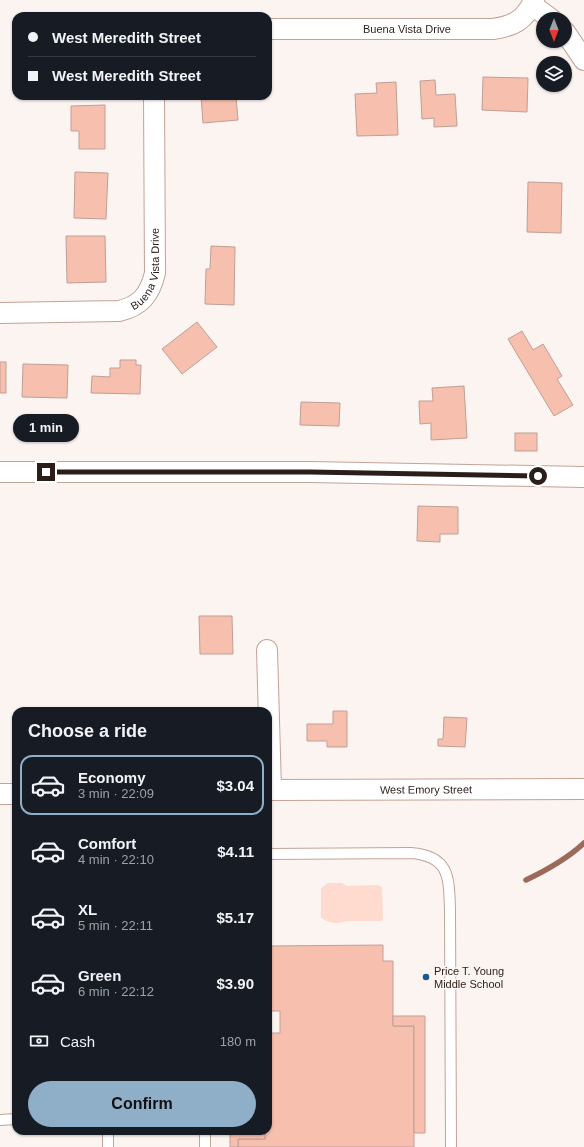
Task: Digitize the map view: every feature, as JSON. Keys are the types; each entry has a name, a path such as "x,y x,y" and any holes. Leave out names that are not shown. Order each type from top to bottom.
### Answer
{"street":[{"path":"533,3 544,12"},
{"name":"Buena Vista Drive","path":"272,29 493,29 505,27 524,18 533,3"},
{"path":"572,42 584,60"},
{"name":"Buena Vista Drive","path":"0,313 119,311 130,309 144,298 153,283 156,267 154,100"},
{"path":"0,472 310,472 584,477"},
{"path":"267,650 268,707"},
{"name":"West Emory Street","path":"272,790 584,789"},
{"path":"0,794 12,794"}],"lane":[{"path":"272,854 416,854 430,857 442,864 449,882 450,903 451,1147"},
{"path":"0,1120 12,1119"},
{"path":"108,1135 108,1147"},
{"path":"205,1135 205,1147"}],"shaded area":[{"path":"328,883 342,883 347,886 377,885 382,887 383,920 346,921 337,923 321,918 321,888"}],"building":[{"path":"483,77 528,78 527,112 482,110"},
{"path":"435,80 436,95 455,94 457,126 434,127 434,118 422,119 420,81"},
{"path":"396,82 398,135 357,136 355,94 377,93 376,83"},
{"path":"201,100 236,100 238,120 203,123"},
{"path":"105,105 105,149 79,149 79,131 71,131 71,106"},
{"path":"75,172 108,173 106,219 74,218"},
{"path":"528,182 562,183 561,233 527,232"},
{"path":"66,236 105,236 106,282 67,283"},
{"path":"211,246 235,247 234,305 205,304 206,269 210,269"},
{"path":"197,322 217,347 182,374 162,349"},
{"path":"522,331 533,350 543,344 562,376 557,379 573,405 554,416 508,339"},
{"path":"120,360 136,360 136,365 141,365 140,394 91,393 92,376 110,377 110,368 120,368"},
{"path":"0,362 6,362 6,393 0,393"},
{"path":"23,364 68,365 67,398 22,397"},
{"path":"464,386 467,438 431,440 431,423 420,424 419,401 433,401 432,388"},
{"path":"301,402 340,403 339,426 300,425"},
{"path":"515,433 537,433 537,451 515,451"},
{"path":"418,506 458,507 458,534 440,534 440,542 417,541"},
{"path":"199,616 232,616 233,654 200,654"},
{"path":"333,711 347,711 347,747 327,747 327,741 307,741 307,724 333,724"},
{"path":"444,717 467,718 465,747 438,746 438,739 443,739"},
{"path":"383,945 383,961 393,961 393,1026 414,1026 414,1147 238,1147 238,1139 265,1139 265,1135 272,1135 272,1033 280,1033 280,1011 272,1011 272,946"},
{"path":"393,1016 425,1016 425,1133 414,1133 414,1026 393,1026"},
{"path":"230,1135 265,1135 265,1139 238,1139 238,1147 230,1147"}],"waterway":[{"path":"526,880 556,864 584,843"}],"place":[{"name":"Price T. Young Middle School","path":"426,977"}],"route":[{"path":"46,472 310,472 538,476"}]}
